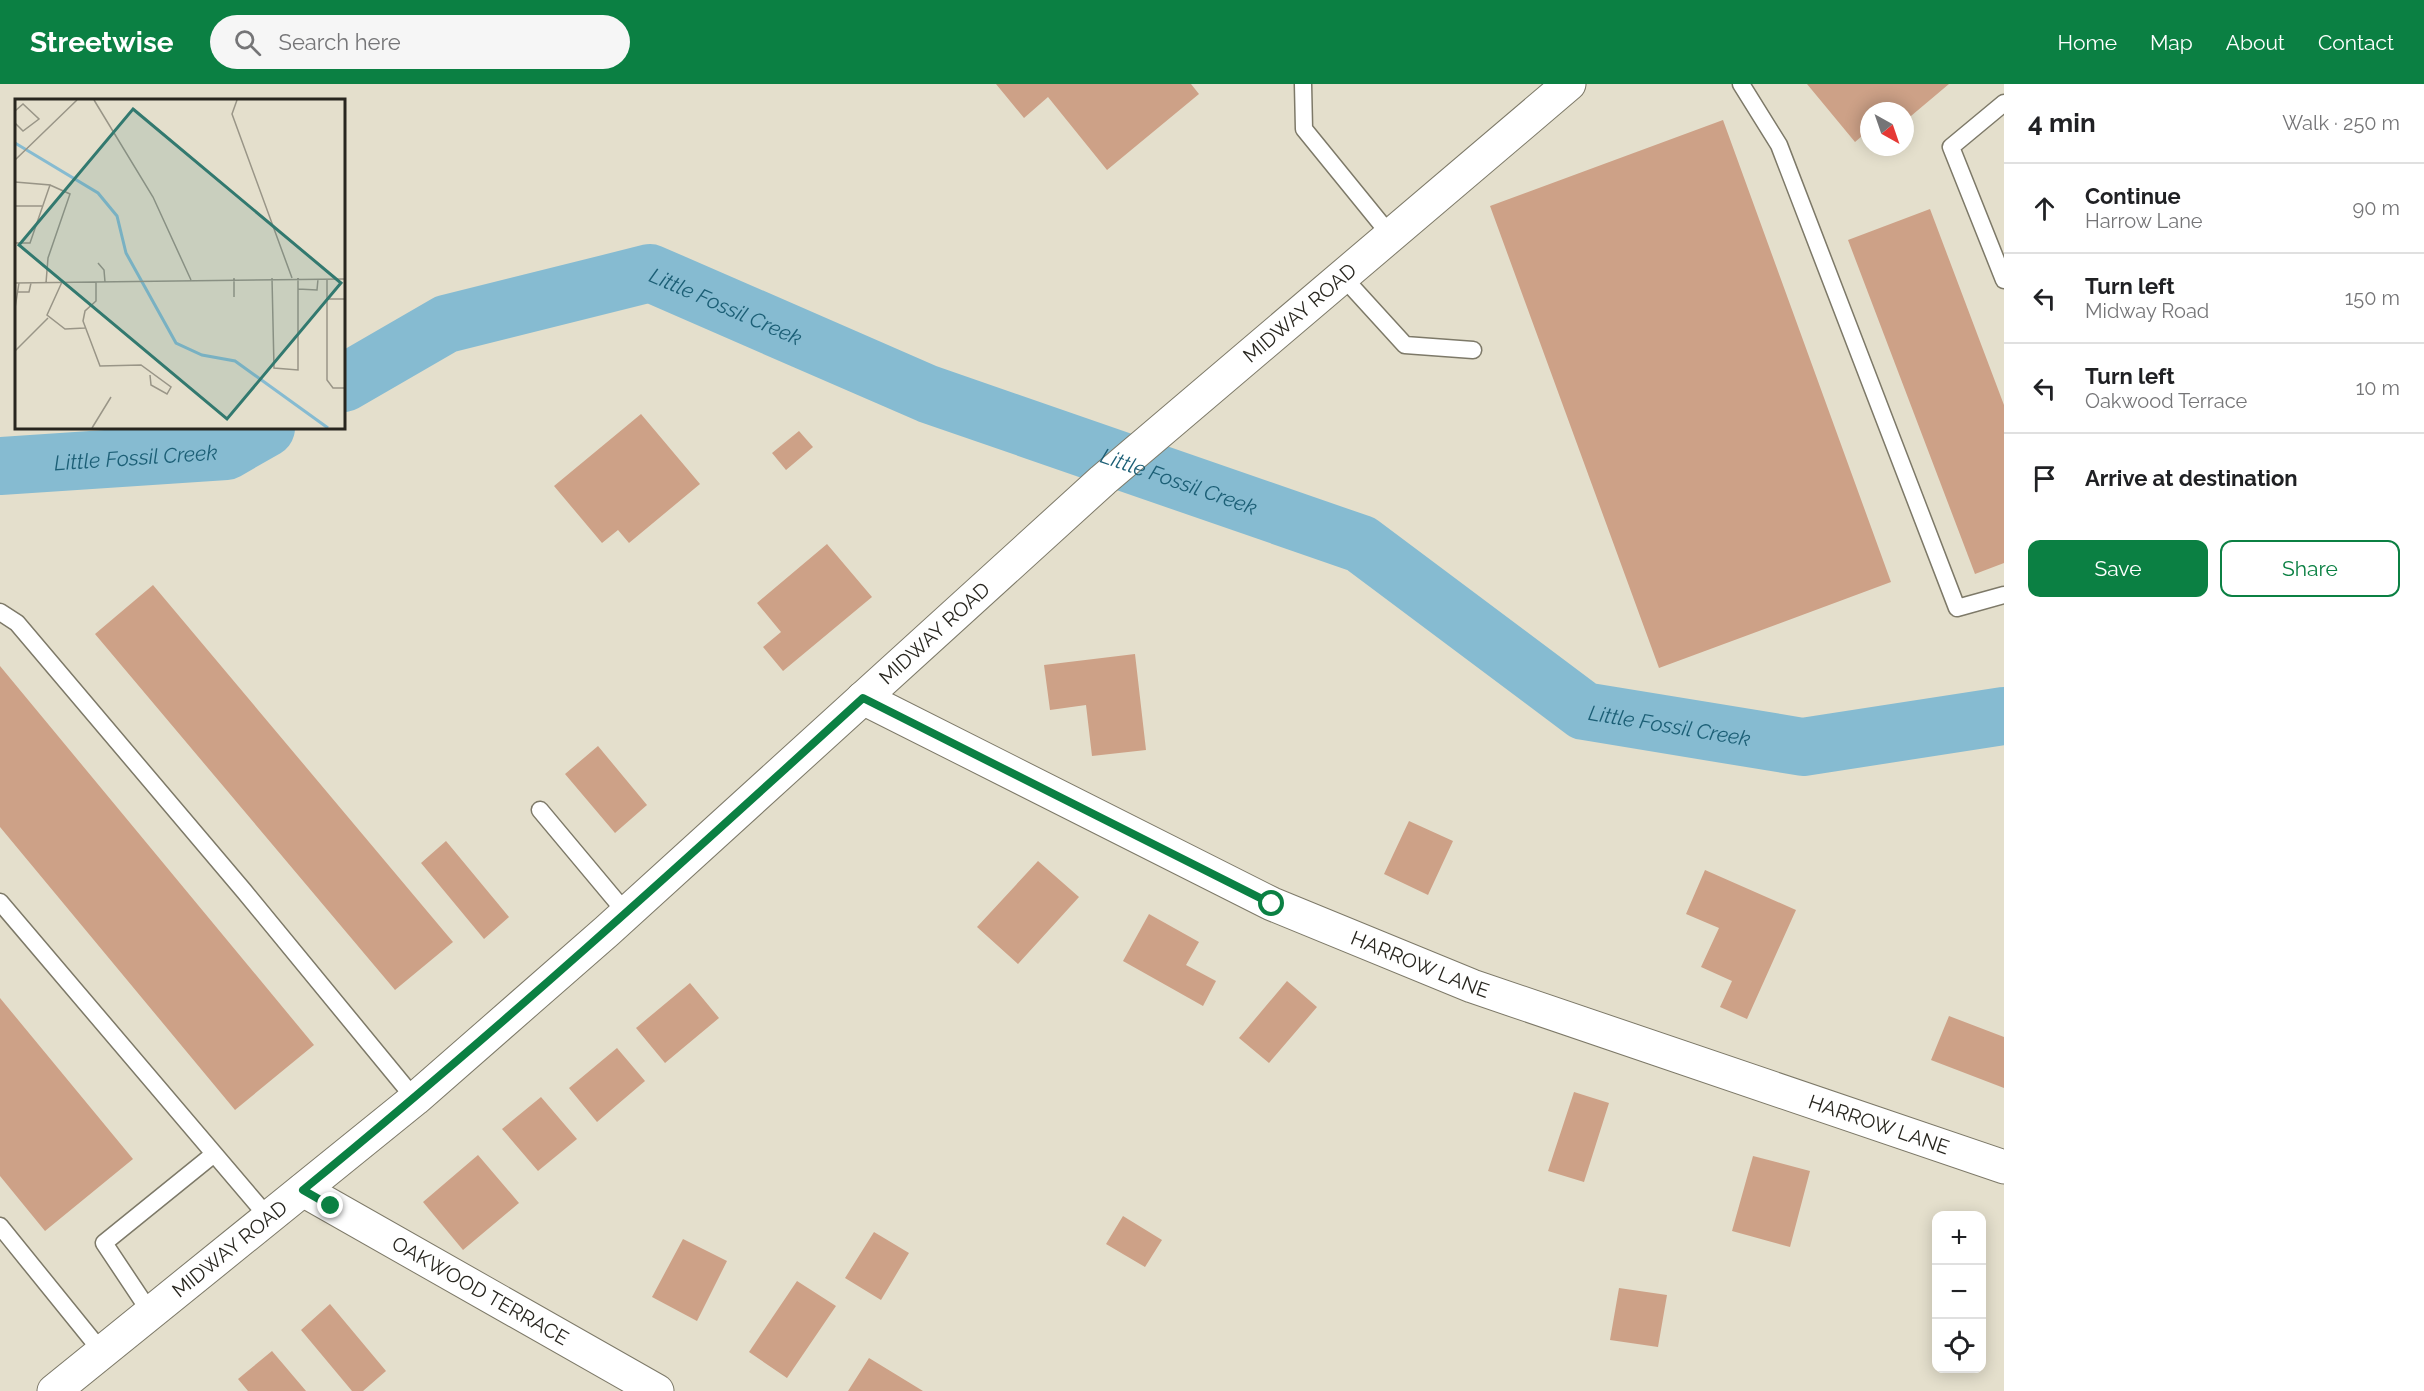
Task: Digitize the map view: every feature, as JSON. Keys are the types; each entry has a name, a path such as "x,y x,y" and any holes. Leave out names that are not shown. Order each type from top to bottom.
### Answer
{"main road":[{"name":"MIDWAY ROAD","path":"54,1391 414,1099 627,914 1032,545 1569,84"},
{"name":"HARROW LANE","path":"863,698 1272,904 1461,981 2004,1167"},
{"name":"OAKWOOD TERRACE","path":"303,1190 657,1391"}],"lane":[{"path":"1303,84 1304,129 1391,236"},
{"path":"1741,84 1779,145 1957,608 2004,595"},
{"path":"2004,103 1952,147 2004,280"},
{"path":"1343,276 1406,345 1473,350"},
{"path":"0,612 17,623 244,891 414,1099"},
{"path":"540,810 627,914"},
{"path":"0,902 268,1217"},
{"path":"150,1312 104,1243 214,1154"},
{"path":"2,1231 102,1352"}],"building":[{"path":"996,84 1191,84 1199,94 1107,170 1048,97 1024,118"},
{"path":"1807,84 1949,84 1914,113 1914,102 1860,102 1860,138 1855,142"},
{"path":"1723,120 1891,582 1659,668 1490,206"},
{"path":"1930,209 2004,405 2004,563 1975,574 1848,240"},
{"path":"641,414 700,484 629,543 618,530 602,543 554,486"},
{"path":"799,431 813,447 786,470 772,453"},
{"path":"827,544 872,597 783,671 763,647 781,632 757,603"},
{"path":"153,585 453,942 395,990 95,634"},
{"path":"1135,654 1146,750 1092,756 1086,705 1050,710 1044,665"},
{"path":"0,666 314,1045 235,1110 0,827"},
{"path":"598,746 647,805 615,833 565,774"},
{"path":"1409,821 1453,841 1428,895 1384,874"},
{"path":"446,841 509,917 484,939 421,863"},
{"path":"1038,861 1079,897 1018,964 977,927"},
{"path":"1705,870 1796,910 1747,1019 1720,1007 1732,981 1701,967 1719,928 1686,914"},
{"path":"1149,914 1199,942 1186,965 1216,981 1203,1006 1123,961"},
{"path":"1287,981 1317,1007 1269,1063 1239,1038"},
{"path":"690,983 719,1018 665,1063 636,1028"},
{"path":"0,998 133,1159 45,1231 0,1176"},
{"path":"1949,1016 2004,1037 2004,1088 1931,1060"},
{"path":"617,1048 645,1081 597,1122 569,1088"},
{"path":"1574,1092 1609,1103 1584,1182 1548,1171"},
{"path":"541,1097 577,1139 538,1171 502,1129"},
{"path":"478,1155 519,1203 463,1250 423,1202"},
{"path":"1753,1156 1810,1171 1790,1247 1732,1231"},
{"path":"1123,1216 1162,1240 1145,1267 1106,1244"},
{"path":"874,1232 909,1253 881,1300 845,1278"},
{"path":"683,1239 727,1261 697,1321 652,1297"},
{"path":"797,1281 836,1306 787,1378 749,1352"},
{"path":"1619,1288 1667,1295 1658,1347 1610,1340"},
{"path":"330,1304 386,1371 363,1391 352,1391 301,1330"},
{"path":"272,1351 306,1391 248,1391 238,1379"},
{"path":"869,1358 923,1391 848,1391"}],"waterway":[{"name":"Little Fossil Creek","path":"345,382 446,324 650,273 928,394 1361,544 1584,711 1803,747 2004,716"},
{"name":"Little Fossil Creek","path":"0,466 226,451 264,429"}],"route":[{"path":"331,1206 303,1190 414,1099 607,932 863,698 1272,904"}]}
